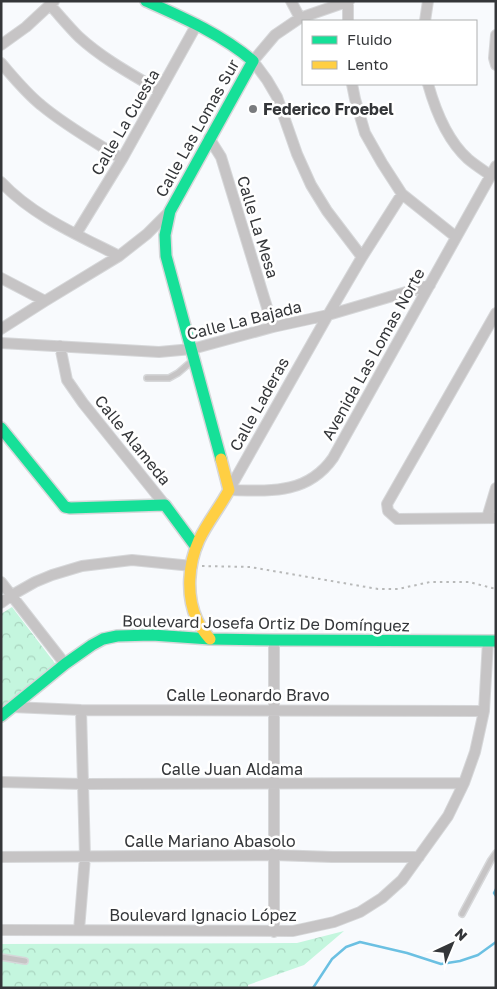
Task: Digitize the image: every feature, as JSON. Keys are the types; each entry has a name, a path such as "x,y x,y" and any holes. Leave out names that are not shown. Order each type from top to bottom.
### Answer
{"street":[{"path":"146,1 197,24 233,45 253,60 268,80 277,97 296,154 312,186 327,211 362,257"},
{"path":"291,1 300,18"},
{"path":"424,20 428,1"},
{"path":"348,20 349,2"},
{"name":"Calle Las Lomas Sur","path":"1,329 119,256 147,234 170,211 253,60 275,35 300,18 349,2"},
{"path":"1,45 20,32 52,3 80,38 117,65 160,92"},
{"name":"Calle La Cuesta","path":"76,234 122,159 197,24"},
{"path":"496,35 494,58 496,65"},
{"path":"1,63 23,89 40,104 61,120 122,159"},
{"path":"352,85 365,132 402,194 456,237"},
{"path":"428,85 436,110 449,136 467,158 493,170"},
{"name":"Calle La Mesa","path":"209,138 221,156 273,327"},
{"name":"Avenida Las Lomas Norte","path":"229,490 280,490 305,482 327,466 493,170"},
{"path":"1,182 12,194 30,208 119,256"},
{"name":"Calle Laderas","path":"210,639 197,620 191,603 189,587 196,547 328,315 402,194"},
{"path":"170,211 165,235 166,256 229,490"},
{"path":"1,278 44,301"},
{"name":"Calle La Bajada","path":"1,343 193,354 273,327 328,315 430,285"},
{"path":"496,313 387,504 388,511 397,519 491,518 496,488"},
{"name":"Calle Alameda","path":"60,346 67,380 196,547"},
{"path":"1,428 65,507 165,505"},
{"path":"1,603 36,582 82,566 132,560 192,566"},
{"path":"1,582 65,664"},
{"name":"Boulevard Josefa Ortiz De Domínguez","path":"2,714 92,645 103,639 116,636 152,635 210,639 274,640 492,641"},
{"path":"274,640 274,932"},
{"name":"Boulevard Ignacio López","path":"1,930 274,932 315,927 360,912 382,898 402,880 448,816 464,783 475,752 484,711 492,641"},
{"name":"Calle Leonardo Bravo","path":"12,707 81,710 484,711"},
{"path":"79,930 85,857 81,710"},
{"name":"Calle Juan Aldama","path":"1,782 83,784 464,783"},
{"name":"Calle Mariano Abasolo","path":"1,857 274,855 418,857"}],"lane":[{"path":"147,378 169,378 178,373 193,354"},
{"path":"462,914 496,853"},
{"path":"1,957 25,961"}],"path":[{"path":"192,566 250,567 378,589 398,589 430,582 470,582 496,589"}],"green space":[{"path":"12,607 57,666 1,709 1,614"},
{"path":"344,931 304,965 248,985 248,988 1,988 1,944 297,943"}],"waterway":[{"path":"496,889 494,893 496,896"},
{"path":"313,988 332,959 346,947 360,942 407,953 441,964 460,961 478,955 496,942"}],"traffic: fast":[{"path":"146,1 188,20 215,35 253,61 170,211 165,235 166,256 221,459"},
{"path":"1,428 65,507 165,505 196,547"},
{"path":"1,716 65,664 92,645 103,639 117,636 152,635 210,639 274,640 496,641"}],"traffic: slow":[{"path":"210,639 193,611 190,580 195,549 229,490 221,459"}],"place":[{"name":"Federico Froebel","path":"253,109"}]}
